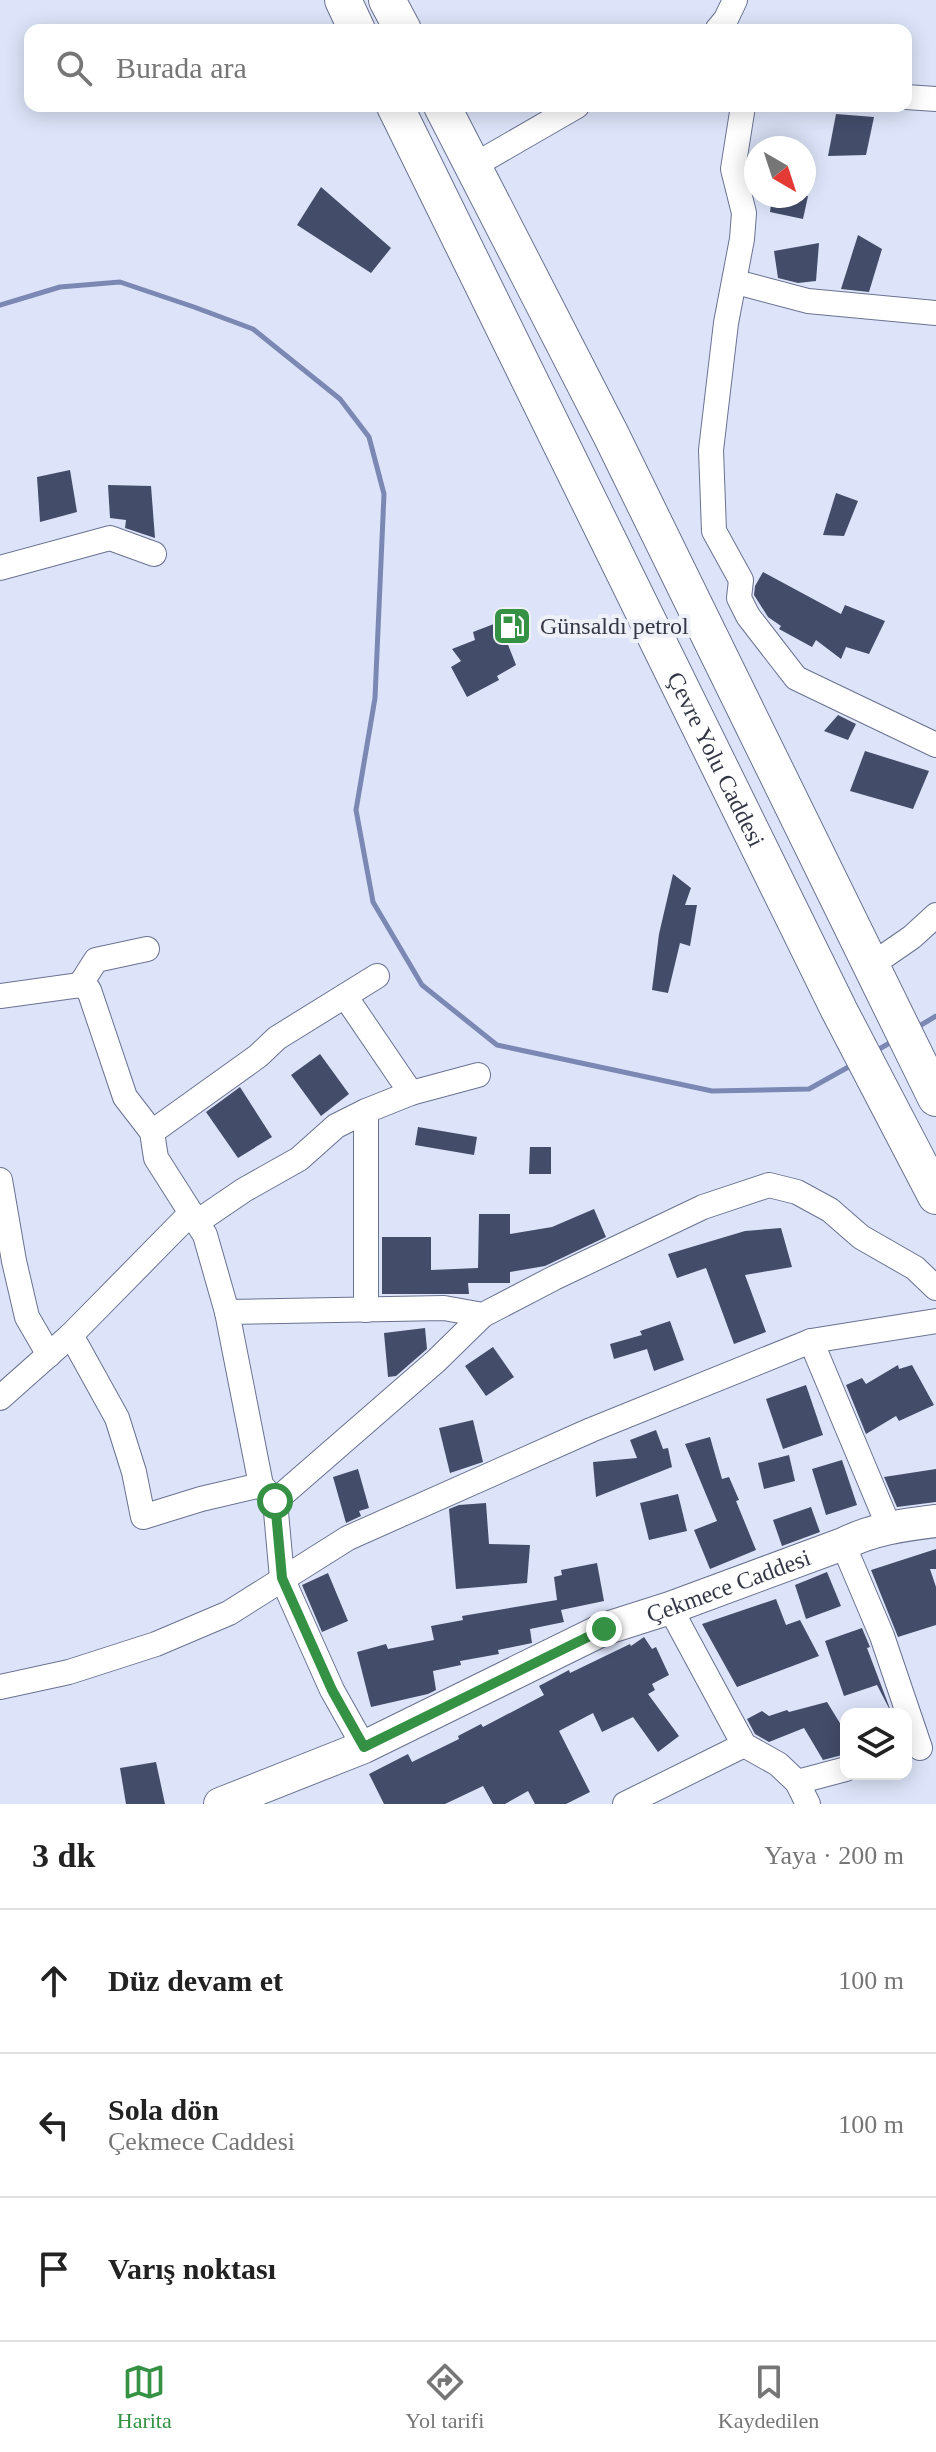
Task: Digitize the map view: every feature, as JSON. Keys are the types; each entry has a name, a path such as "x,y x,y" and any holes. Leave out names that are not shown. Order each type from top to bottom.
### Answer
{"highway":[{"path":"343,0 354,24"},
{"path":"387,0 400,24"},
{"name":"Çevre Yolu Caddesi","path":"398,112 839,1010 936,1196"},
{"name":"Çevre Yolu Caddesi","path":"445,112 611,435 936,1098"}],"main road":[{"name":"Çekmece Caddesi","path":"220,1804 364,1747 604,1629 670,1608 863,1534 936,1521"}],"street":[{"path":"722,24 735,0"},
{"path":"912,97 936,99"},
{"path":"473,166 567,112"},
{"path":"742,112 733,169 744,213 736,282 726,323 710,467 714,531 741,580 739,598 748,616 796,678 936,745"},
{"path":"736,282 808,301 936,313"},
{"path":"0,568 110,538 154,554"},
{"path":"878,981 912,937 936,915"},
{"path":"80,985 96,960 147,949"},
{"path":"152,1132 247,1064 277,1038 377,976"},
{"path":"0,996 80,985 89,990 125,1097 152,1132 156,1158 205,1235 227,1312 268,1493 282,1578 332,1690 364,1747"},
{"path":"345,996 411,1093"},
{"path":"0,1398 194,1217 299,1159 336,1126 366,1111 411,1093 478,1075"},
{"path":"366,1111 366,1310"},
{"path":"0,1180 27,1317 49,1355"},
{"path":"71,1335 117,1418 134,1472 143,1517 201,1499 268,1493 436,1361 483,1315 703,1207 769,1185 797,1192 830,1210 861,1237 915,1268 936,1288"},
{"path":"227,1312 444,1308 483,1315"},
{"path":"0,1687 69,1672 156,1644 229,1613 348,1538 591,1430 811,1341 936,1321"},
{"path":"811,1341 889,1527"},
{"path":"843,1544 882,1636 921,1748"},
{"path":"670,1608 744,1745 778,1764 797,1782 808,1804"},
{"path":"625,1804 744,1745"},
{"path":"797,1782 840,1771"}],"building":[{"path":"836,114 874,117 866,155 828,156"},
{"path":"321,187 391,248 371,273 297,225"},
{"path":"770,208 805,208 803,219 770,212"},
{"path":"858,235 882,249 869,292 841,289"},
{"path":"819,243 816,281 798,283 778,278 774,251"},
{"path":"70,470 77,512 40,522 37,477"},
{"path":"108,485 151,486 155,538 125,528 126,520 110,518"},
{"path":"836,493 858,501 844,536 823,535"},
{"path":"763,572 841,614 845,605 885,621 869,654 846,647 841,659 816,640 812,647 779,629 781,626 768,617 754,595"},
{"path":"499,622 516,665 497,676 499,680 467,697 451,667 461,661 452,649 475,640 473,632"},
{"path":"838,715 856,724 848,740 824,731"},
{"path":"865,751 929,771 913,809 850,791"},
{"path":"673,874 691,888 685,905 697,905 690,946 680,943 668,993 652,990 659,934"},
{"path":"320,1054 349,1094 321,1116 291,1075"},
{"path":"240,1087 272,1137 238,1158 206,1112"},
{"path":"418,1127 477,1137 474,1155 415,1145"},
{"path":"530,1147 551,1147 551,1174 529,1174"},
{"path":"594,1209 606,1237 545,1266 510,1272 510,1283 468,1283 469,1294 382,1294 382,1237 431,1237 431,1270 478,1268 479,1214 510,1214 510,1234 552,1227"},
{"path":"781,1228 792,1267 745,1275 766,1332 734,1344 706,1268 677,1278 668,1254 745,1231"},
{"path":"670,1321 684,1360 654,1371 647,1349 614,1359 610,1344 642,1335 640,1331"},
{"path":"425,1328 427,1349 396,1376 388,1377 384,1333"},
{"path":"493,1347 514,1377 486,1396 465,1366"},
{"path":"898,1365 899,1369 912,1365 934,1405 899,1421 896,1416 866,1434 846,1385 862,1378 866,1384"},
{"path":"806,1385 823,1435 783,1449 766,1399"},
{"path":"473,1420 483,1462 450,1473 439,1428"},
{"path":"656,1430 663,1449 668,1448 672,1467 596,1497 593,1462 637,1458 630,1440"},
{"path":"710,1437 722,1479 729,1477 756,1550 710,1569 694,1530 717,1521 685,1444"},
{"path":"789,1455 795,1481 764,1489 758,1463"},
{"path":"842,1460 857,1505 826,1515 812,1469"},
{"path":"358,1469 369,1508 359,1511 361,1516 346,1523 333,1477"},
{"path":"936,1469 936,1502 897,1507 884,1477"},
{"path":"678,1494 687,1531 649,1540 640,1503"},
{"path":"486,1503 489,1544 530,1545 527,1583 456,1589 449,1509"},
{"path":"811,1507 820,1532 782,1546 773,1520"},
{"path":"936,1549 936,1569 930,1569 936,1587 936,1625 898,1637 871,1570"},
{"path":"597,1563 604,1601 561,1610 564,1622 530,1629 532,1643 498,1650 499,1654 460,1661 461,1665 433,1671 436,1690 428,1694 371,1707 357,1652 386,1644 388,1649 434,1640 431,1626 463,1620 462,1616 557,1600 554,1577 562,1575 561,1570"},
{"path":"827,1572 841,1606 806,1619 795,1585"},
{"path":"328,1573 348,1621 322,1632 302,1585"},
{"path":"776,1599 786,1625 800,1620 819,1656 737,1687 702,1624"},
{"path":"862,1628 890,1708 877,1685 844,1696 825,1641"},
{"path":"644,1637 652,1649 656,1647 669,1675 652,1684 655,1690 648,1694 679,1736 658,1752 633,1717 602,1732 593,1713 559,1731 590,1792 566,1804 535,1804 528,1791 505,1804 493,1804 483,1786 445,1804 384,1804 369,1774 408,1754 412,1762 459,1739 458,1736 481,1724 483,1727 544,1695 539,1686 569,1670 570,1673 631,1646"},
{"path":"827,1702 840,1723 840,1756 823,1760 804,1728 769,1742 755,1734 747,1719 762,1711 769,1716"},
{"path":"156,1762 165,1804 126,1804 120,1768"}],"waterway":[{"path":"0,305 60,287 120,282 194,307 253,329 340,399 369,437 384,494 375,698 356,810 373,902 422,985 497,1045 712,1091 809,1089 852,1065"},
{"path":"916,1028 936,1016"},
{"path":"874,1052 893,1041"}],"place":[{"name":"Günsaldı petrol","path":"512,626"}],"route":[{"path":"275,1501 282,1578 332,1690 364,1747 604,1629"}]}
